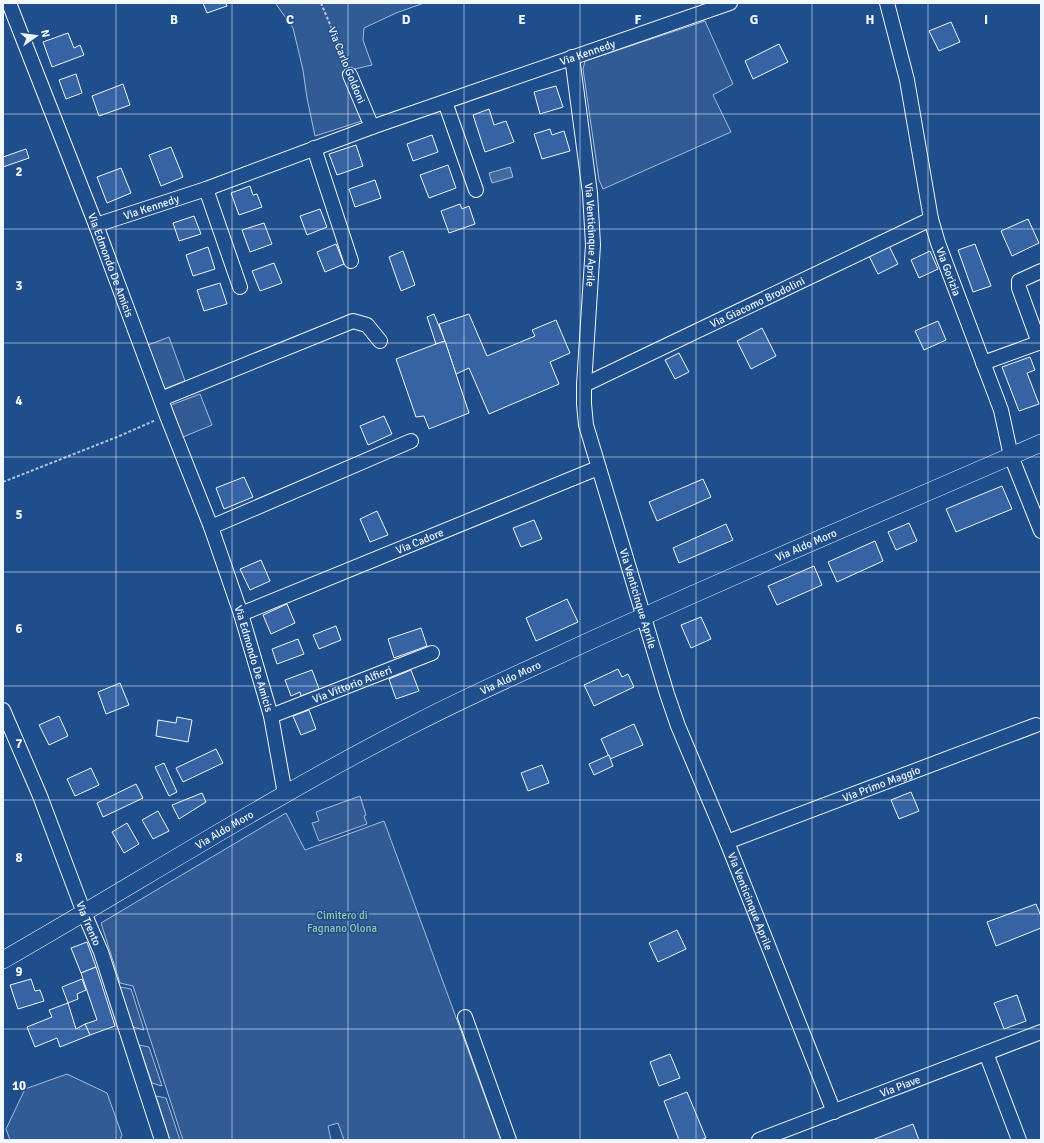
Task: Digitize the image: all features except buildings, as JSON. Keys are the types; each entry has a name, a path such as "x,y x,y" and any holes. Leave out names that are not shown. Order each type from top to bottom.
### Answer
{"main road":[{"name":"Via Aldo Moro","path":"3,960 285,794 357,753 419,721 643,616 1041,443"}],"street":[{"name":"Via Edmondo De Amicis","path":"9,3 96,225 160,399 211,527 241,614 272,716 285,794"},
{"name":"Via Kennedy","path":"96,225 206,189 372,127 730,3"},
{"name":"Via Gorizia","path":"887,3 907,80 931,219 938,243 1000,410 1011,456 1041,531"},
{"name":"Via Venticinque Aprile","path":"572,57 590,193 593,245 584,384 586,425 666,694 727,842 834,1112"},
{"name":"Via Carlo Goldoni","path":"350,74 372,127"},
{"path":"445,102 476,190"},
{"path":"314,148 351,261"},
{"path":"206,189 240,287"},
{"name":"Via Giacomo Brodolini","path":"584,384 931,219"},
{"path":"983,363 1040,342 1019,288 1019,281 1041,271"},
{"path":"160,399 353,321 367,325 380,341"},
{"path":"211,527 411,441"},
{"name":"Via Cadore","path":"241,614 598,468"},
{"name":"Via Vittorio Alfieri","path":"272,716 432,653"},
{"name":"Via Trento","path":"3,710 40,796 84,913 101,952 162,1140"},
{"name":"Via Primo Maggio","path":"727,842 1039,728"},
{"path":"465,1017 509,1140"},
{"name":"Via Piave","path":"760,1140 1041,1032"},
{"path":"986,1053 1019,1140"}],"path":[{"name":"Via Carlo Goldoni","path":"321,3 350,74"},
{"path":"3,482 167,416"}],"shaded area":[{"path":"424,3 396,13 364,28 363,40 372,65 342,72 362,121 315,136 303,70 293,28 276,4"},
{"path":"705,21 733,84 713,95 731,132 603,189 599,180 583,69 585,61"},
{"path":"510,167 513,177 492,183 489,173"},
{"path":"169,337 185,381 164,389 148,345"},
{"path":"200,394 212,425 183,437 171,405"},
{"path":"360,796 366,815 364,816 367,824 319,841 312,823 319,821 316,812"},
{"path":"286,813 305,850 384,821 501,1140 344,1140 338,1123 328,1126 331,1140 183,1140 133,986 120,983 101,923"},
{"path":"120,987 131,989 144,1030 133,1027"},
{"path":"139,1045 149,1047 162,1086 152,1083"},
{"path":"67,1074 107,1093 122,1135 120,1140 10,1140 6,1129 25,1089"},
{"path":"156,1096 166,1098 180,1140 170,1140"}],"park label":[{"name":"Cimitero di Fagnano Olona","path":"342,921"}]}
